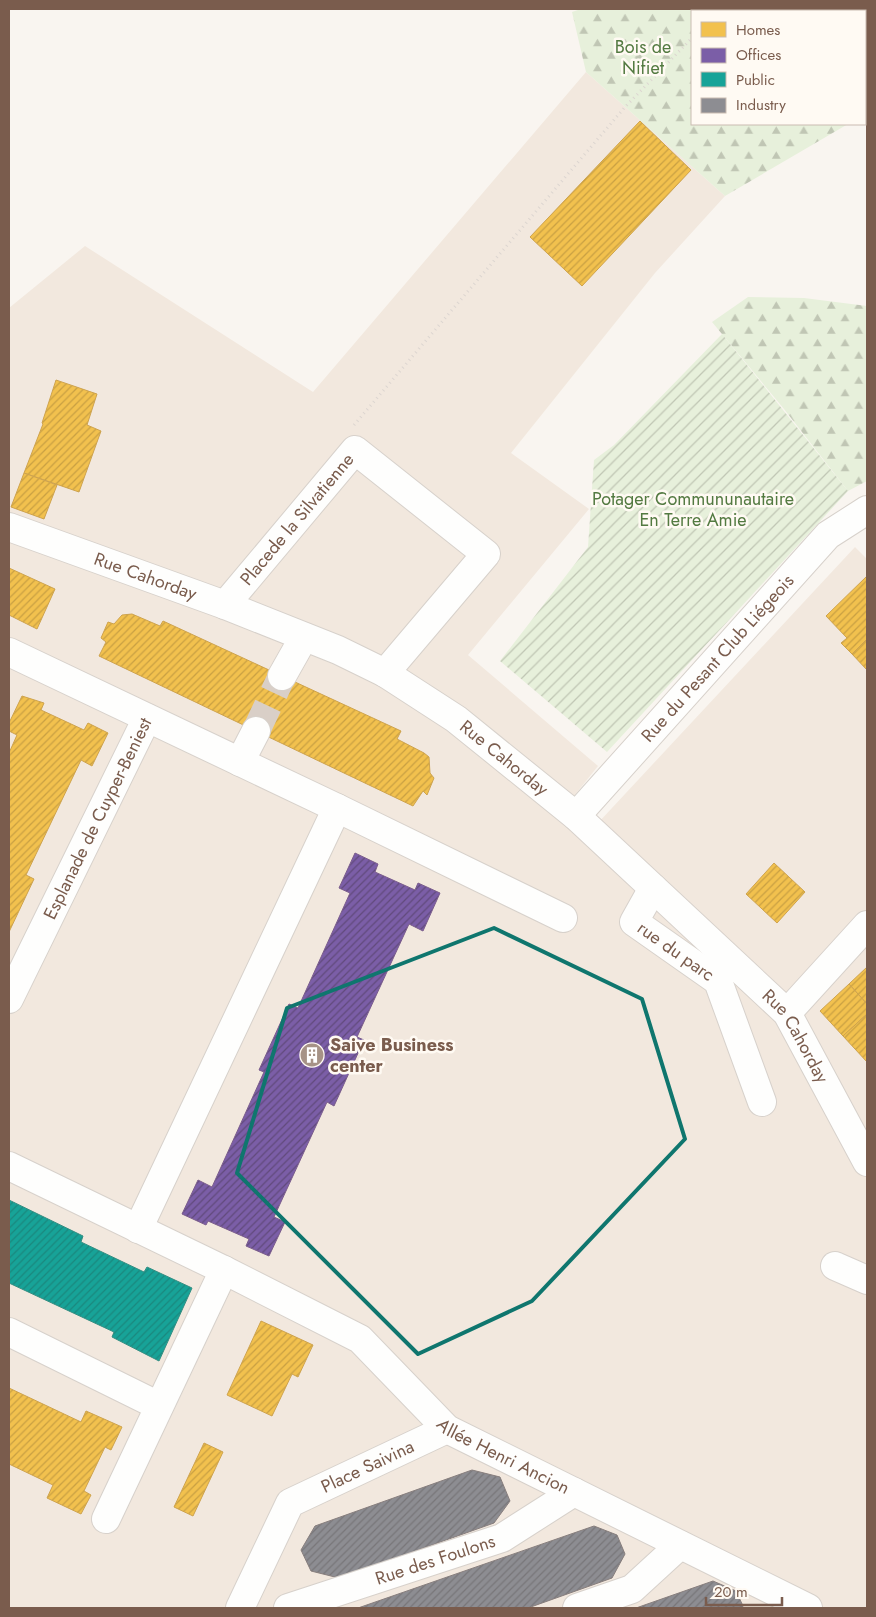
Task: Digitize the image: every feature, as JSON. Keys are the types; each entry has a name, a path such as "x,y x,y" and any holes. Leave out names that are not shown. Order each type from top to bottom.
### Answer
{"street":[{"name":"Placede la Silvatienne","path":"225,605 355,450 486,554 385,673"},
{"name":"Rue du Pesant Club Liégeois","path":"576,816 828,535 867,510"},
{"name":"Rue Cahorday","path":"9,527 225,605 338,650 385,673 456,719 576,816 787,1013 867,1162"},
{"path":"282,676 304,637"},
{"path":"9,652 147,718"},
{"name":"Esplanade de Cuyper-Beniest","path":"9,999 147,718 563,918"},
{"path":"240,762 256,731"},
{"path":"138,1229 337,808"},
{"name":"rue du parc","path":"653,888 634,922 718,981 762,1102"},
{"path":"787,1013 867,925"},
{"path":"9,1166 224,1270 106,1518"},
{"path":"835,1266 867,1280"},
{"name":"Allée Henri Ancion","path":"224,1270 360,1339 447,1429 805,1608"},
{"path":"9,1332 159,1406"},
{"name":"Place Saivina","path":"250,1608 290,1503 447,1429"},
{"name":"Rue des Foulons","path":"288,1608 502,1538 574,1492"},
{"path":"577,1608 632,1589 680,1544"}],"path":[{"path":"348,432 626,107 691,39"}],"highlighted area":[{"path":"494,928 642,999 685,1139 532,1301 418,1354 237,1173 287,1008"}],"shaded area":[{"path":"586,72 725,196 655,273 511,453 589,509 468,655 598,766 574,796 457,704 598,823 855,547 867,559 867,1608 9,1608 9,308 85,246 313,392"}],"green space":[{"name":"Bois de Nifiet","path":"581,9 808,9 691,10 691,125 846,125 725,196 586,72 572,12"},
{"path":"748,297 804,298 867,306 867,481 848,491 784,409 712,322"},
{"name":"Potager Commununautaire En Terre Amie","path":"722,334 848,491 607,752 500,661 588,547 594,460 614,445"}],"building: Homes":[{"path":"640,121 691,170 582,286 530,237"},
{"path":"56,380 97,394 87,425 101,431 79,492 24,473 43,424"},
{"path":"24,473 57,485 44,519 11,507"},
{"path":"9,568 55,589 37,629 9,615"},
{"path":"867,576 867,639 852,654 841,643 847,638 826,616"},
{"path":"132,614 160,626 163,621 401,731 397,739 429,757 430,773 434,778 427,795 423,791 413,806 99,656 106,642 101,638 108,622 114,624 122,615"},
{"path":"867,639 867,670 852,654"},
{"path":"22,696 44,703 41,710 84,730 88,723 108,733 92,766 81,760 26,875 34,879 9,932 9,753 17,735 9,731 9,723"},
{"path":"774,863 805,892 777,923 746,894"},
{"path":"867,967 867,1004 849,984"},
{"path":"849,984 867,1004 867,1014 843,1036 820,1011"},
{"path":"867,1014 867,1062 843,1036"},
{"path":"261,1321 313,1345 298,1377 292,1374 272,1416 227,1395"},
{"path":"9,1388 81,1422 86,1411 122,1427 111,1450 105,1447 84,1491 91,1495 81,1514 47,1498 53,1485 9,1464"},
{"path":"204,1443 223,1452 193,1516 174,1507"}],"building: Offices":[{"name":"Saive Business center","path":"355,853 378,864 375,872 415,890 418,883 440,893 423,931 409,924 357,1037 364,1040 334,1106 327,1102 274,1217 285,1222 269,1256 246,1246 249,1239 208,1221 206,1225 182,1214 198,1180 212,1187 264,1072 259,1070 289,1004 298,1008 350,893 339,888"}],"building: Public":[{"path":"9,1200 83,1236 81,1242 144,1272 147,1267 192,1288 159,1361 112,1337 114,1332 9,1283"}],"building: Industry":[{"path":"472,1470 500,1477 510,1501 494,1523 339,1578 311,1571 301,1550 315,1526"},
{"path":"594,1526 617,1535 625,1554 612,1578 528,1608 358,1608"},
{"path":"713,1581 736,1591 743,1606 742,1608 636,1608"}],"tunnel":[{"path":"256,731 282,676"}],"place":[{"name":"Saive Business center","path":"312,1055"}]}
